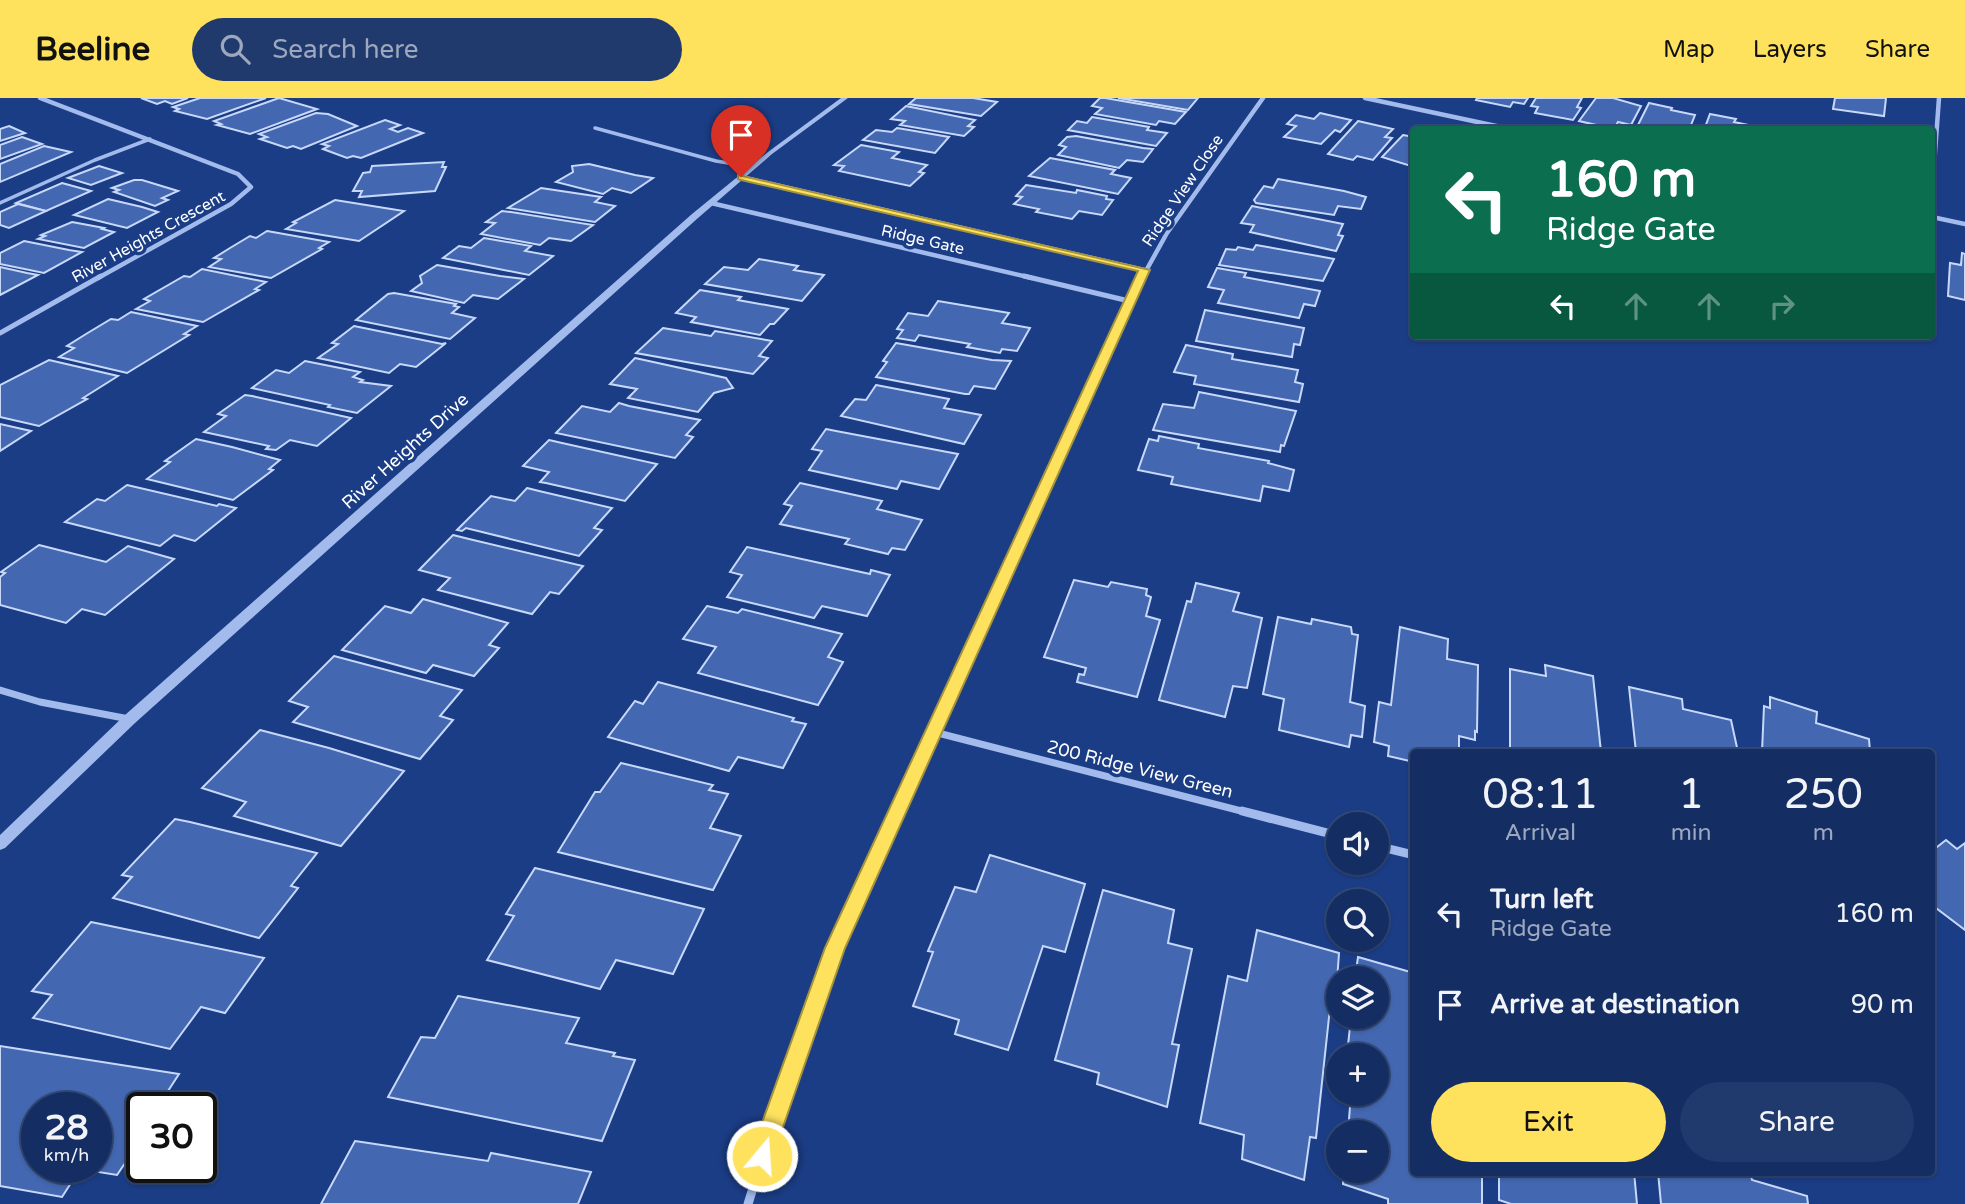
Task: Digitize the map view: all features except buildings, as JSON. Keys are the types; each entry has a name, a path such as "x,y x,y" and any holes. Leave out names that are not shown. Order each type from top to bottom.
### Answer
{"street":[{"name":"River Heights Crescent","path":"0,333 231,204 251,187 238,174 40,98"},
{"name":"River Heights Drive","path":"0,844 130,719 711,203 753,167 845,98"},
{"name":"Ridge View Close","path":"748,1204 785,1085 835,948 1129,300 1144,270 1224,150 1263,98"},
{"path":"1365,98 1496,126"},
{"path":"1935,152 1939,98"},
{"name":"Ridge Gate","path":"741,177 1144,270"},
{"name":"Ridge Gate","path":"711,203 1129,300"},
{"path":"1935,218 1965,224"},
{"path":"0,691 40,702 130,719"},
{"name":"200 Ridge View Green","path":"934,732 1326,833"},
{"path":"1389,849 1410,854"}],"lane":[{"path":"595,128 716,161 753,167"},
{"path":"0,203 95,160 150,139"}],"route":[{"path":"741,177 1144,270 835,948 762,1156"}]}
